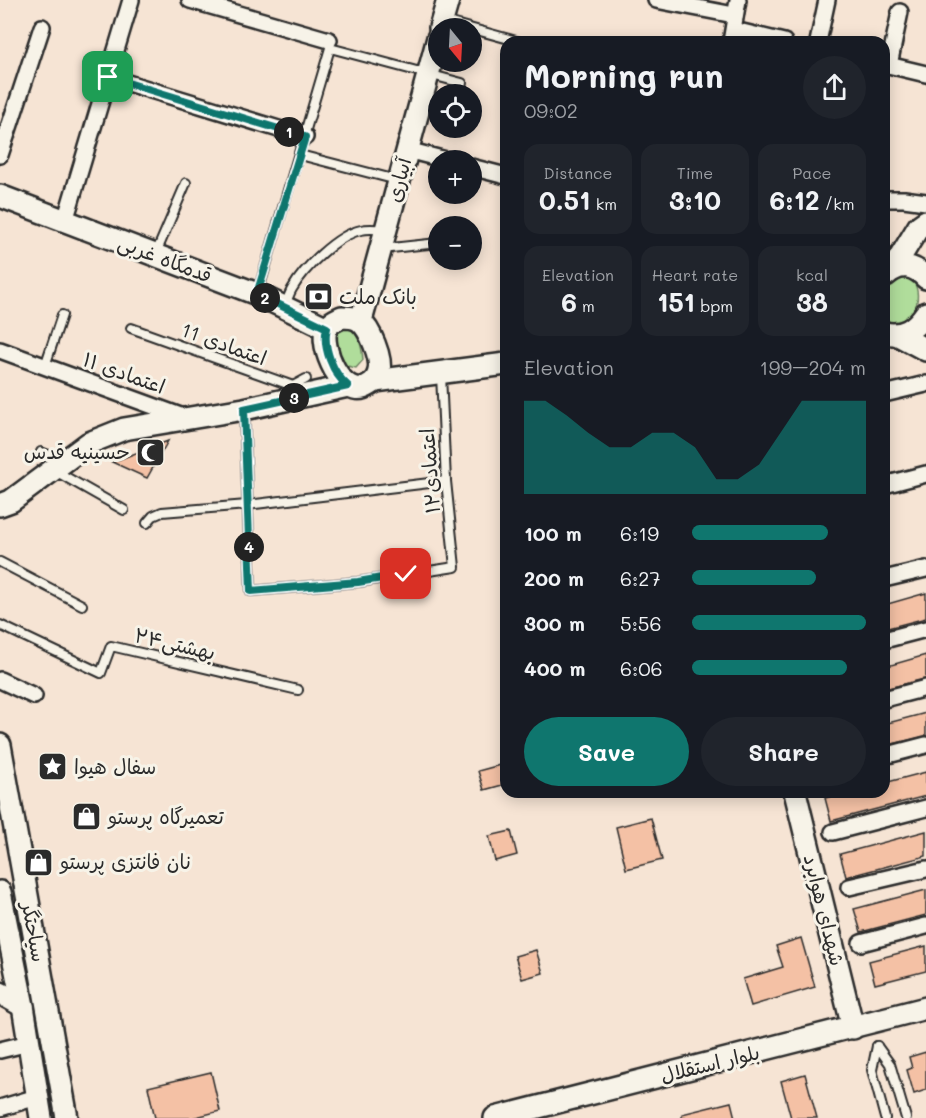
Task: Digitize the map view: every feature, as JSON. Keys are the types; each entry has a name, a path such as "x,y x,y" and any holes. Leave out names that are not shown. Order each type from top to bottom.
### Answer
{"street":[{"path":"65,221 131,0"},
{"path":"190,0 330,44"},
{"path":"656,0 733,29 760,36"},
{"path":"733,29 738,0"},
{"path":"819,36 827,0"},
{"path":"890,49 900,12"},
{"path":"0,155 42,27"},
{"path":"890,65 926,74"},
{"name":"آبیاری","path":"361,321 428,74"},
{"path":"108,77 305,137"},
{"path":"407,150 428,155"},
{"path":"482,170 500,174"},
{"name":"قدمگاه غربی","path":"0,196 257,294 327,328"},
{"path":"890,199 926,202"},
{"path":"890,270 919,226 926,221"},
{"path":"890,272 907,266 918,270 926,278"},
{"path":"891,334 915,326 926,313"},
{"path":"0,521 6,503 52,461 124,429 244,409 300,387 366,387 378,372 375,346 361,321 342,317 333,321 325,334 330,358 340,380 348,386"},
{"path":"891,334 926,350"},
{"name":"۱۱ اعتمادی","path":"0,350 189,419"},
{"path":"378,372 406,378 500,365"},
{"path":"890,393 926,384"},
{"path":"890,483 926,474"},
{"path":"890,578 926,569"},
{"path":"890,638 926,629"},
{"path":"0,680 34,696"},
{"path":"890,697 926,688"},
{"path":"890,754 926,745"},
{"name":"سیاحتگر","path":"0,746 67,1118"},
{"name":"شهدای هوابرد","path":"796,798 853,1028"},
{"path":"833,832 926,808"},
{"path":"849,887 926,869"},
{"name":"سیاحتگر","path":"0,892 5,947 23,1006 39,1108"},
{"path":"861,943 926,926"},
{"path":"0,993 23,1006"},
{"name":"بلوار استقلال","path":"495,1118 926,1008"},
{"path":"0,1050 28,1043"},
{"path":"0,1108 39,1108"}],"lane":[{"path":"482,32 500,37"},
{"path":"257,294 300,155 330,44 462,84"},
{"path":"300,155 399,180"},
{"path":"155,254 186,183"},
{"path":"285,308 294,285 330,246 348,234 360,230 383,240 428,242"},
{"path":"45,366 62,315"},
{"name":"11 اعتمادی","path":"131,328 300,387"},
{"path":"16,356 63,381"},
{"name":"اعتمادی۱۲","path":"247,505 251,591 358,582 455,567 446,481 441,373"},
{"path":"244,409 247,505"},
{"path":"52,461 124,510"},
{"path":"147,523 153,516 162,512 247,505 446,481"},
{"path":"0,562 82,605"},
{"name":"۲۴بهشتی","path":"0,625 101,673 111,646 298,690"},
{"path":"885,1118 872,1070 877,1046 890,1064 906,1118"}],"green space":[{"path":"910,276 915,284 917,299 915,307 906,318 890,322 890,284"},
{"path":"346,326 354,332 361,345 363,360 356,368 343,365 336,352 333,336 338,328"}],"building":[{"name":"حسینیه قدس","path":"168,441 147,478 112,462"},
{"path":"926,593 926,618 890,627 890,603"},
{"path":"926,655 926,679 890,688 890,665"},
{"path":"926,713 926,736 890,745 890,722"},
{"path":"500,765 500,786 484,790 478,771"},
{"path":"926,772 926,796 831,821 825,798 890,798 890,781"},
{"path":"651,818 662,860 626,869 616,827"},
{"path":"511,831 517,855 495,861 489,836"},
{"path":"926,831 926,856 846,877 840,854"},
{"path":"926,890 926,915 861,932 854,909"},
{"path":"801,938 815,987 751,1006 743,979 783,967 776,946"},
{"path":"926,946 926,971 875,984 869,961"},
{"path":"536,950 543,973 522,979 515,956"},
{"path":"926,1052 926,1090 914,1094 907,1070 912,1068 909,1057"},
{"path":"211,1072 220,1111 192,1118 155,1118 148,1087"},
{"path":"805,1074 817,1118 791,1118 781,1081"},
{"path":"731,1102 735,1118 682,1118 682,1114"}],"place":[{"name":"بانک ملت","path":"318,297"},
{"name":"حسینیه قدس","path":"151,452"},
{"name":"سفال هیوا","path":"53,767"},
{"name":"تعمیرگاه پرستو","path":"87,817"},
{"name":"نان فانتزی پرستو","path":"39,862"}],"route":[{"path":"108,77 305,137 257,294 327,328 325,334 330,358 340,380 348,386 244,409 251,591 358,582 406,574"}]}
